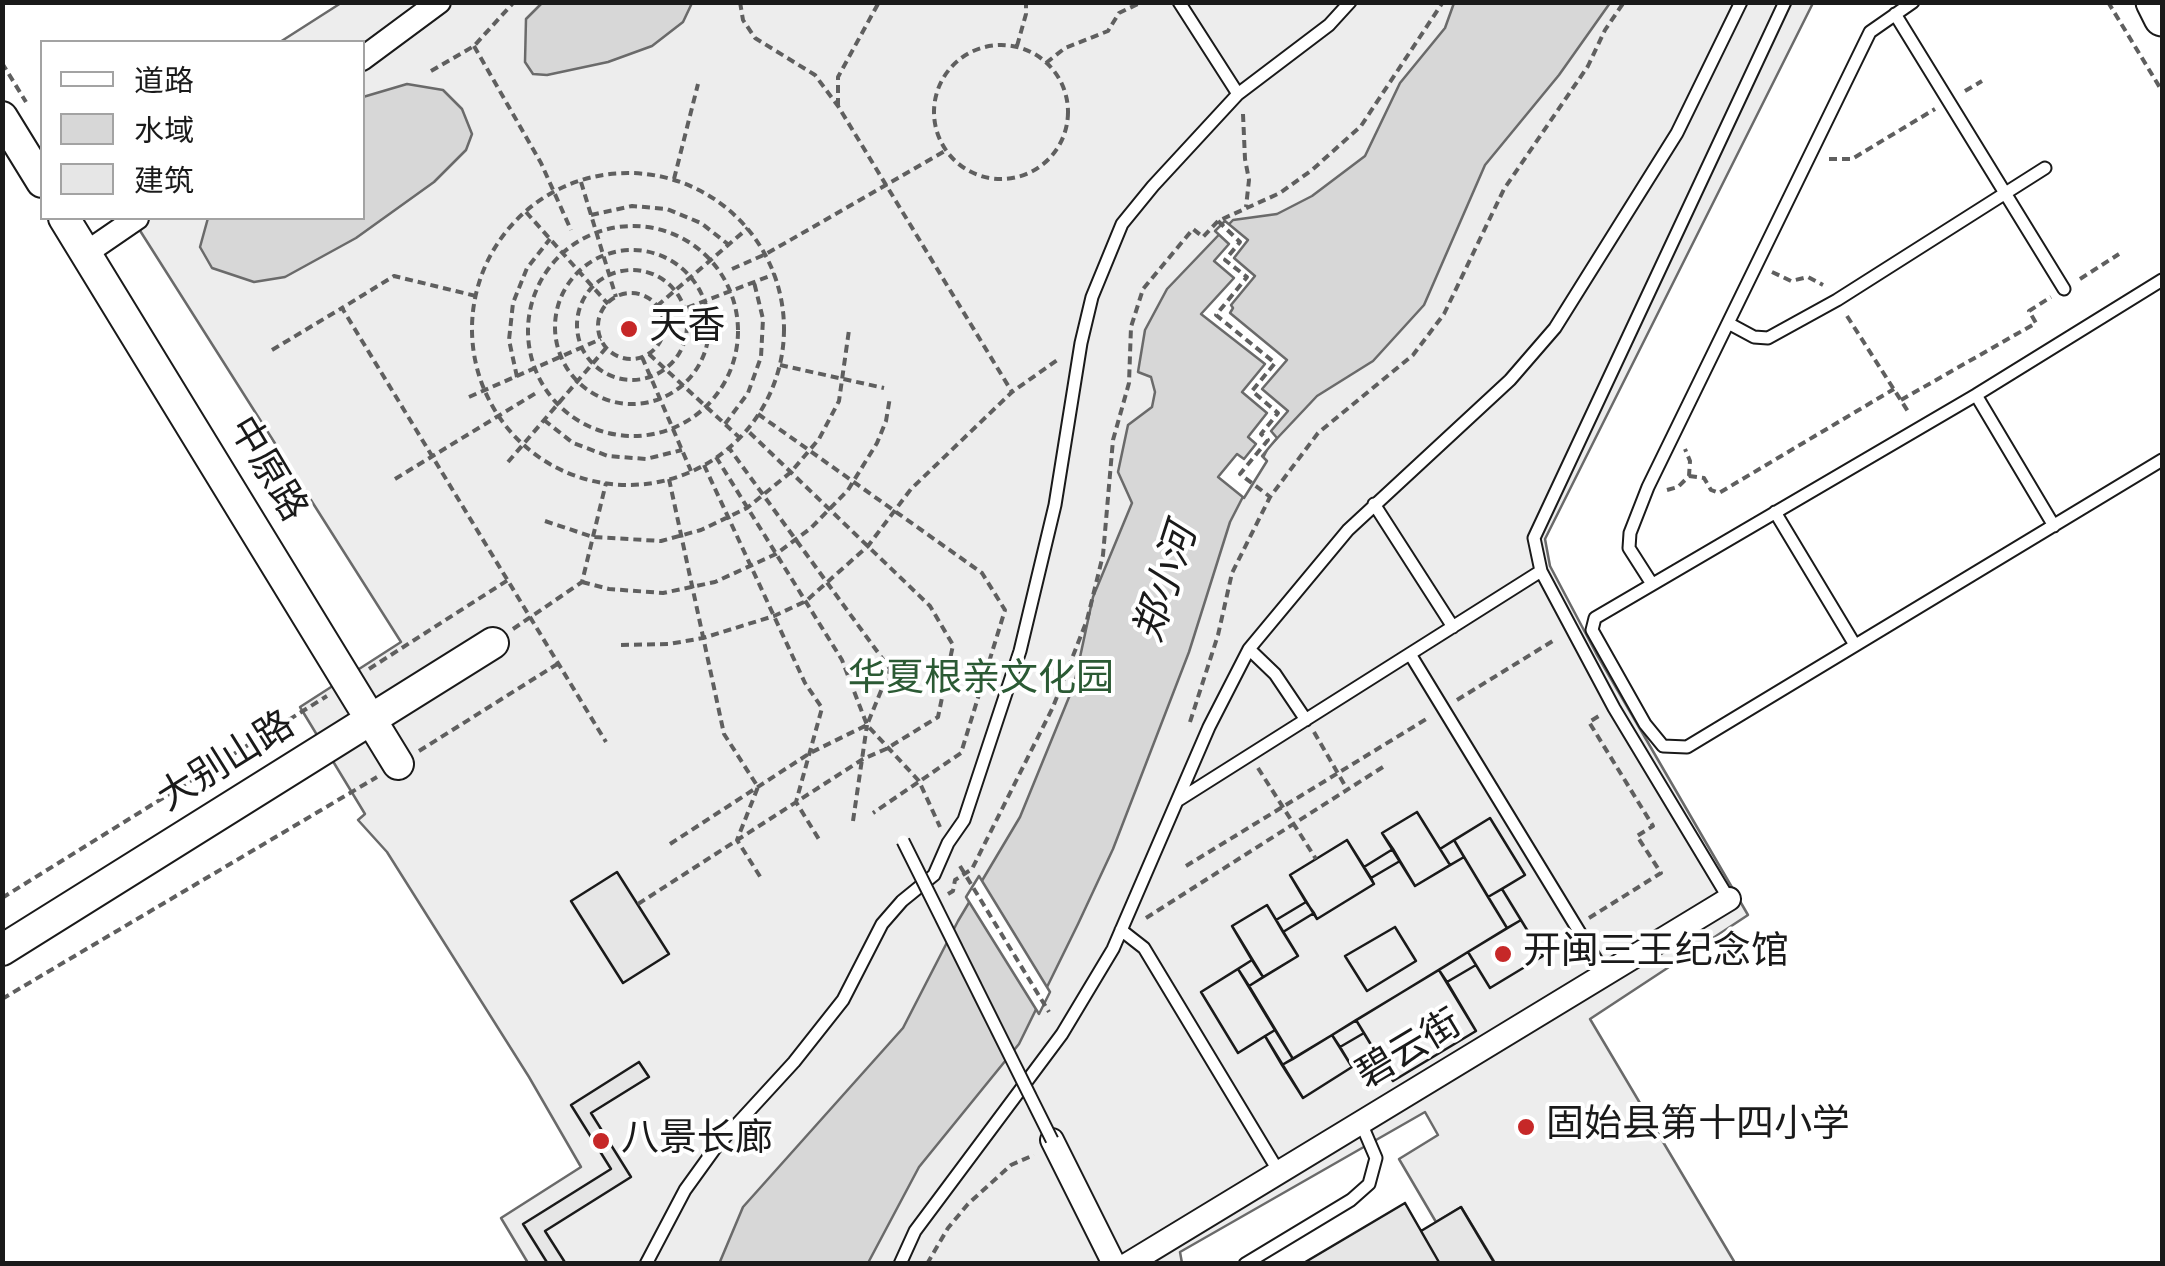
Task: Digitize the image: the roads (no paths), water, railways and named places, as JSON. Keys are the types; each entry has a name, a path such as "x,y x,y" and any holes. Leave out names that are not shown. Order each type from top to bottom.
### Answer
{"main road":[{"path":"2154,2 2162,18"},
{"path":"18,114 40,176"},
{"name":"中原路","path":"65,220 398,764"},
{"name":"大别山路","path":"2,950 493,643"}],"street":[{"path":"365,56 439,2"},
{"path":"86,253 133,220"},
{"name":"碧云街","path":"1128,1264 1729,898"},
{"path":"1054,1143 1114,1264"}],"lane":[{"path":"1178,2 1238,94"},
{"path":"646,1264 685,1190 716,1147 794,1062 843,1000 882,924 902,901 934,875 948,843 964,820 1020,651 1055,504 1080,343 1092,297 1122,224 1238,94 1329,25 1350,2"},
{"path":"900,1264 915,1231 1062,1034 1121,930 1209,727 1249,649 1296,588 1374,504 1510,380 1555,328 1677,133 1741,2"},
{"path":"1729,898 1614,708 1542,570 1534,538 1785,2"},
{"path":"1652,584 1628,548 1648,487 1870,32 1914,2"},
{"path":"1895,14 2064,289"},
{"path":"1728,323 1754,338 1768,338 1837,300 2045,168"},
{"path":"2162,280 1976,395 1595,618 1592,630 1644,724 1664,746 1687,747 2162,460"},
{"path":"1976,395 2054,526"},
{"path":"1374,504 1453,627"},
{"path":"1775,512 1856,645"},
{"path":"1178,801 1542,570"},
{"path":"1249,649 1275,674 1306,720"},
{"path":"1410,654 1605,974"},
{"path":"904,840 1054,1143"},
{"path":"1121,930 1144,948 1279,1172"},
{"path":"1245,1264 1351,1200 1369,1184 1376,1158 1360,1122"}],"water":[{"path":"543,2 692,3 683,22 652,46 608,62 547,75 533,74 525,62 526,19"},
{"name":"郑小河","path":"1454,3 1610,3 1559,75 1485,165 1424,305 1373,361 1317,396 1268,448 1230,522 1189,652 1113,849 1078,924 1019,1044 919,1167 868,1263 719,1264 743,1207 903,1028 958,921 1020,817 1074,685 1093,597 1132,503 1118,472 1128,425 1152,407 1155,392 1151,377 1138,372 1145,330 1167,289 1233,220 1277,214 1312,196 1365,156 1400,83 1445,28"},
{"path":"407,84 443,90 462,109 472,134 466,150 434,182 356,238 285,277 254,282 212,268 200,247 207,220 365,220 365,96"}],"place":[{"name":"天香","path":"629,329"},
{"name":"开闽三王纪念馆","path":"1503,954"},
{"name":"固始县第十四小学","path":"1526,1127"},
{"name":"八景长廊","path":"601,1141"}],"park label":[{"name":"华夏根亲文化园","path":"981,681"}]}
